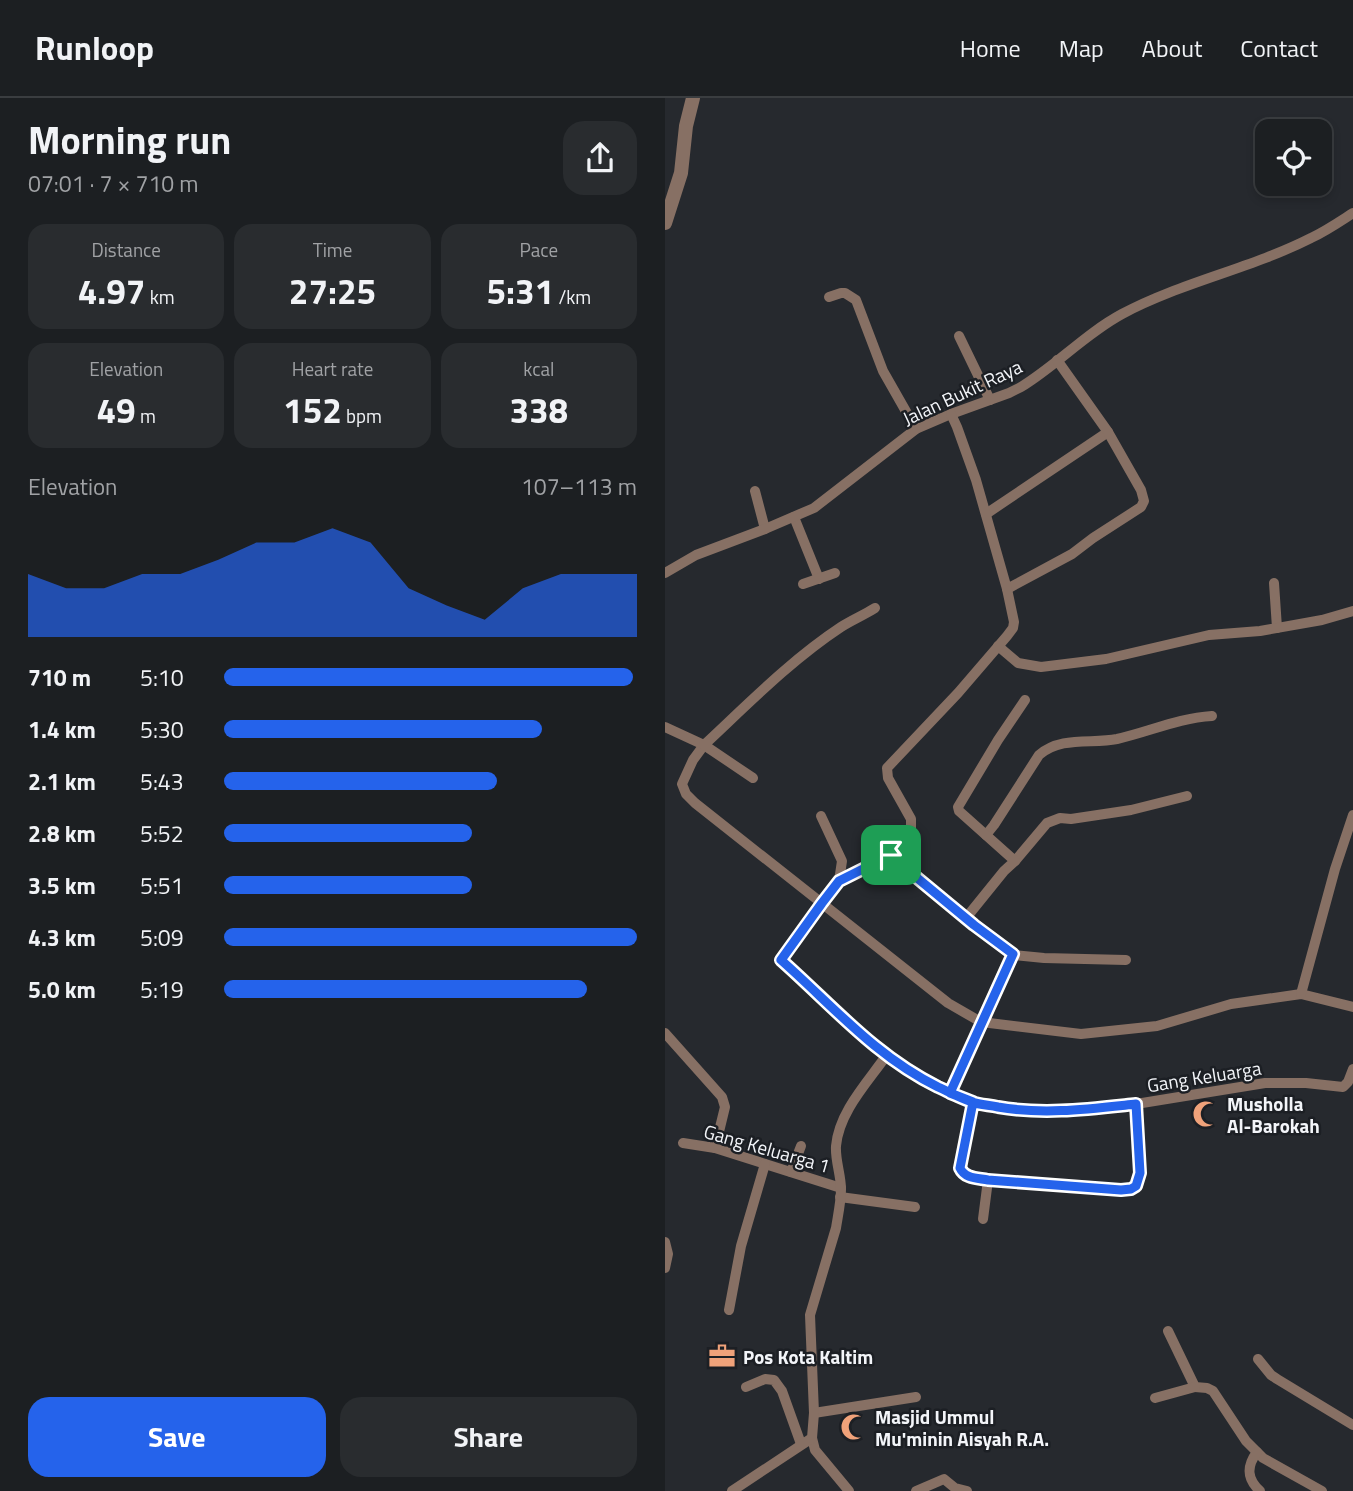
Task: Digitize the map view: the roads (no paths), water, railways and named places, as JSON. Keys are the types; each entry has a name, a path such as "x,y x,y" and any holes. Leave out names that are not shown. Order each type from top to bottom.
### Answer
{"street":[{"path":"665,223 681,173 691,98"},
{"name":"Jalan Bukit Raya","path":"665,573 696,555 814,508 916,429 1021,387 1093,331 1122,314 1183,287 1310,239 1353,213"},
{"path":"828,297 845,293 856,300 883,371 916,429"},
{"path":"959,336 990,400"},
{"path":"1007,589 1072,554 1141,508 1144,501 1108,432 1058,360"},
{"path":"951,414 976,480 1014,622 1013,628 958,693 887,768 888,778 912,825 890,851 891,855 1013,954 1044,958 1126,960"},
{"path":"986,514 1108,432"},
{"path":"755,491 765,529"},
{"path":"794,517 819,579"},
{"path":"803,584 835,573"},
{"path":"1274,583 1277,628"},
{"path":"875,608 809,651 704,746 687,772 683,784 686,794 948,1003 981,1022 1081,1034 1157,1026 1231,1004 1301,994 1353,1007"},
{"path":"998,646 1017,663 1041,667 1106,659 1209,635 1260,631 1322,620 1353,611"},
{"path":"1015,861 958,807 1025,700"},
{"path":"986,835 1035,761 1048,748 1060,744 1116,739 1175,722 1212,716"},
{"path":"665,727 704,746 753,778"},
{"path":"966,918 1047,823 1131,810 1187,796"},
{"path":"1301,994 1332,877 1353,815"},
{"path":"821,816 842,861 839,881"},
{"path":"822,903 839,881 891,855"},
{"name":"Gang Keluarga","path":"822,903 781,960 886,1056 917,1076 973,1102 1032,1111 1059,1112 1136,1104 1265,1083 1343,1087 1353,1069"},
{"path":"950,1093 1013,954"},
{"path":"665,1033 722,1097 725,1107 715,1149"},
{"path":"849,1491 815,1450 812,1438 814,1413 810,1315 836,1228 840,1193 836,1149 841,1124 886,1056"},
{"path":"973,1102 960,1168 967,1176 1121,1190 1136,1186 1140,1173 1136,1104"},
{"name":"Gang Keluarga 1","path":"683,1143 715,1149 791,1172 840,1193 915,1207"},
{"path":"791,1172 801,1146"},
{"path":"729,1310 741,1246 765,1164"},
{"path":"983,1219 988,1180"},
{"path":"665,1241 669,1254 665,1268"},
{"path":"1168,1331 1195,1387"},
{"path":"1258,1359 1271,1375 1353,1425"},
{"path":"746,1387 765,1379 773,1380 782,1391 801,1444"},
{"path":"1155,1398 1195,1387 1213,1391 1246,1441 1263,1458 1322,1491"},
{"path":"814,1413 916,1397"},
{"path":"732,1491 812,1438"},
{"path":"1257,1452 1248,1469 1249,1476 1260,1491"},
{"path":"916,1491 944,1479 955,1488 967,1491"},
{"path":"748,1480 755,1491"}],"place":[{"name":"Musholla Al-Barokah","path":"1206,1114"},
{"name":"Pos Kota Kaltim","path":"722,1356"},
{"name":"Masjid Ummul Mu'minin Aisyah R.A.","path":"854,1427"}]}
